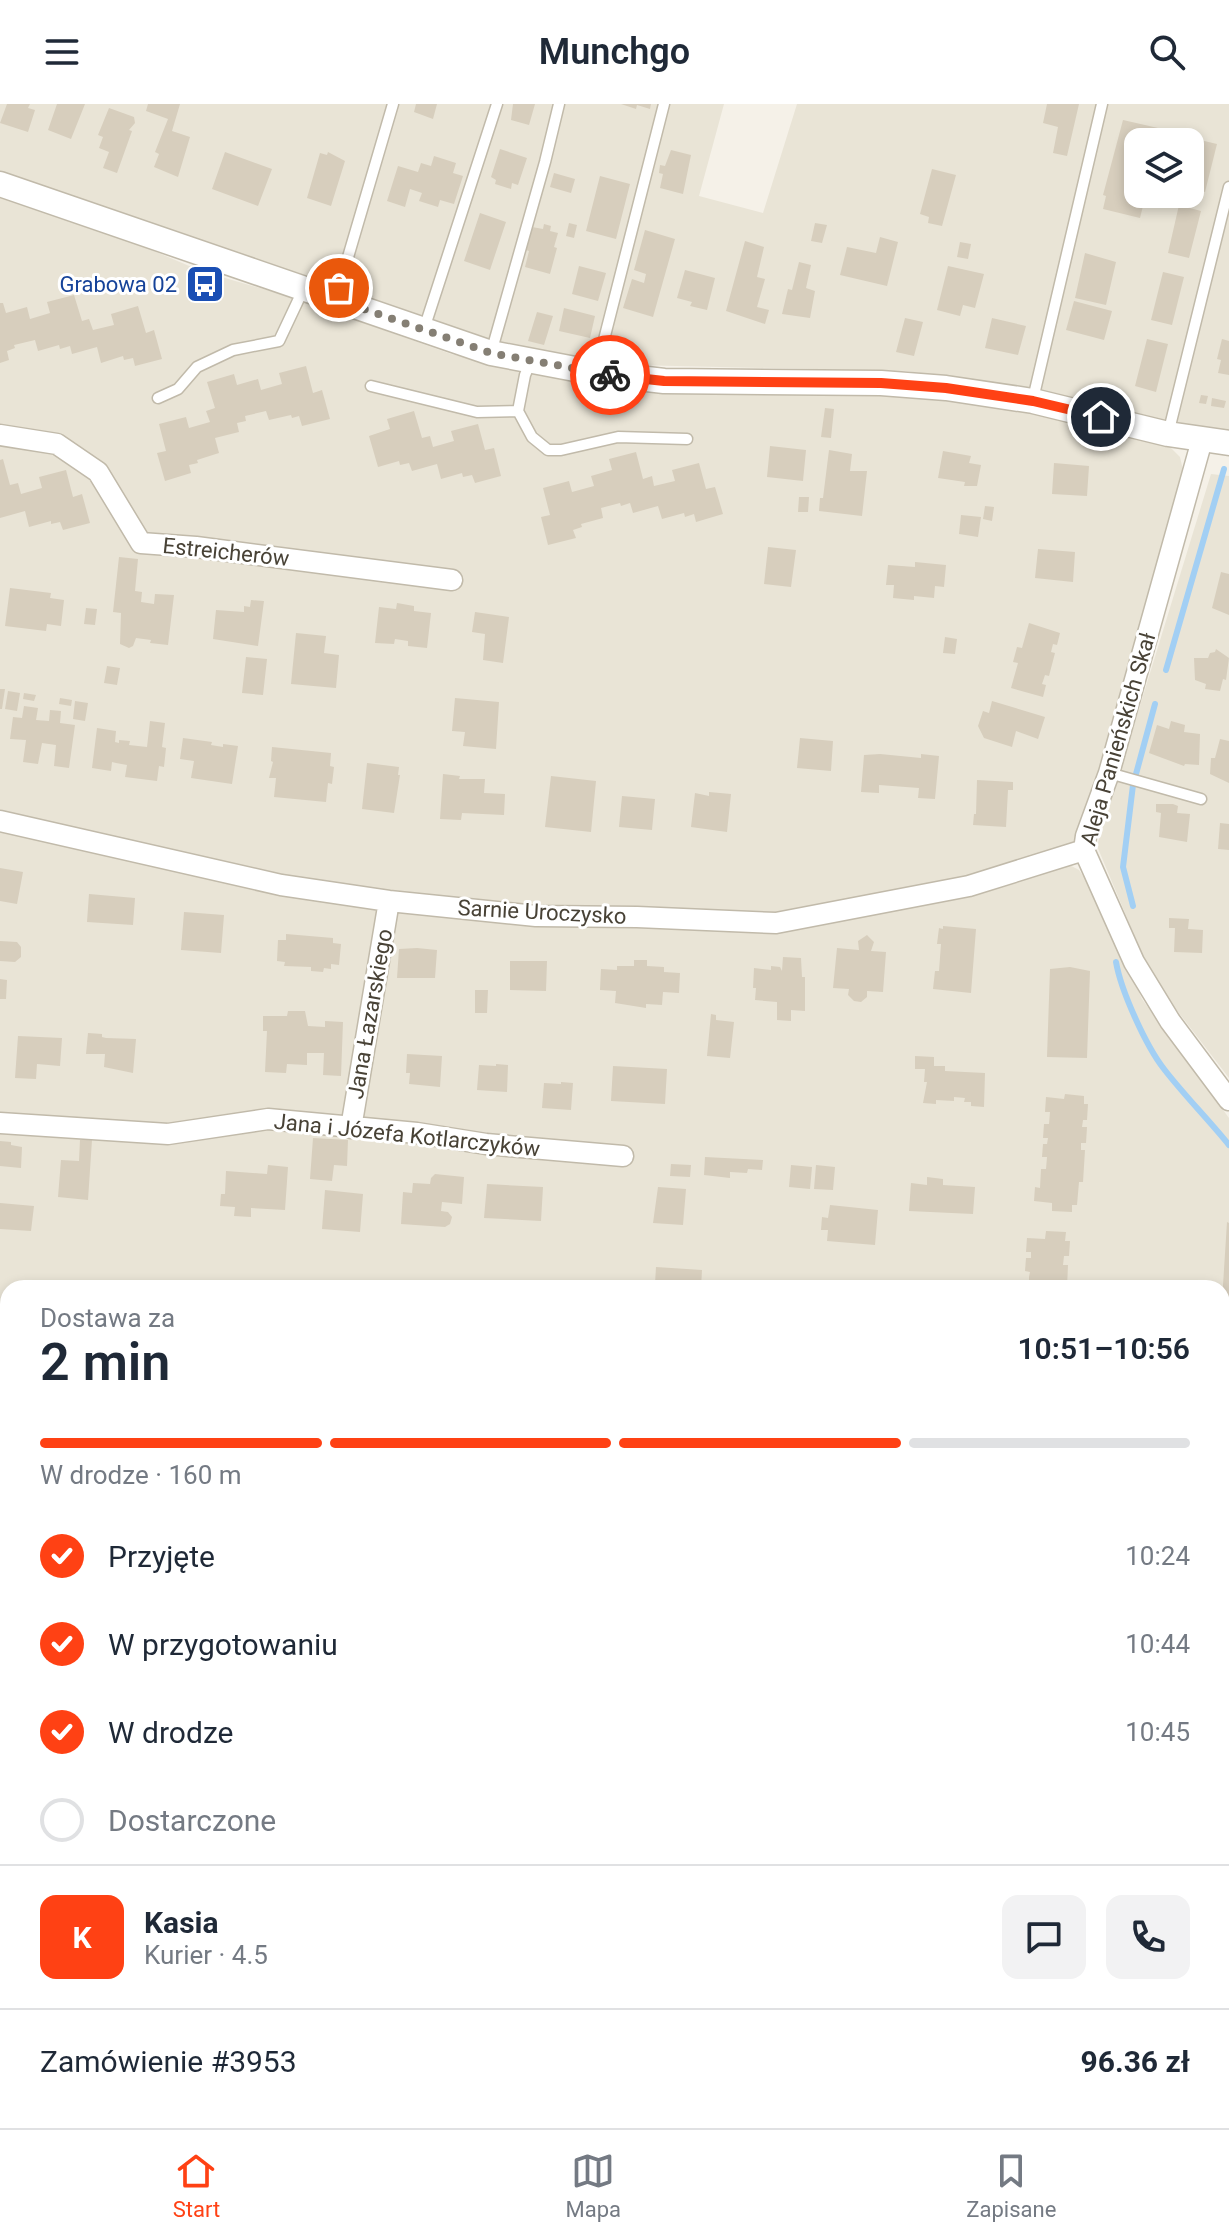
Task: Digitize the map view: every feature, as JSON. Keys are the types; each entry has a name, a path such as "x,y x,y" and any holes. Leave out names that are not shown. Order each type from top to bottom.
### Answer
{"street":[{"path":"0,184 491,353 596,373 664,381 881,383 946,388 1033,401 1168,434 1229,443"},
{"name":"Estreicherów","path":"0,435 57,444 98,472 141,543 196,547 452,580"},
{"name":"Aleja Panieńskich Skał","path":"1202,440 1109,773 1086,836 1084,850 1134,962 1170,1021 1229,1100"},
{"name":"Sarnie Uroczysko","path":"0,821 281,885 389,901 536,916 776,923 969,886 1084,850"},
{"name":"Jana Łazarskiego","path":"351,1128 389,901"},
{"name":"Jana i Józefa Kotlarczyków","path":"0,1123 168,1134 268,1119 623,1156"}],"lane":[{"path":"335,299 393,104"},
{"path":"423,331 497,104"},
{"path":"491,353 559,104"},
{"path":"596,373 664,104"},
{"path":"1033,401 1102,104"},
{"path":"1168,434 1229,187"},
{"path":"158,398 178,389 197,367 209,361 233,350 279,341 303,288"},
{"path":"531,361 518,411 532,437 548,450 618,437 687,439"},
{"path":"371,386 477,412 518,411"},
{"path":"1109,773 1201,799"}],"shaded area":[{"path":"0,104 724,104 699,196 763,213 797,104 1229,104 1229,432 1007,385 906,371 632,365 569,359 496,344 0,175"},
{"path":"0,197 121,237 201,271 291,297 451,354 540,375 611,388 732,395 880,393 1016,409 1167,444 1180,457 1183,470 1087,827 1073,844 990,874 775,916 498,906 295,882 0,816"},
{"path":"1211,474 1229,476 1229,1078 1152,978 1097,846"},
{"path":"0,830 285,894 766,928 1062,861 1079,870 1095,894 1142,999 1229,1118 1229,1280 0,1280"}],"building":[{"path":"7,104 30,104 28,108 35,110 28,132 0,123"},
{"path":"57,104 85,104 71,139 48,130"},
{"path":"148,104 180,104 172,131 190,137 178,177 154,167 159,154 155,152 168,119 146,111"},
{"path":"416,104 437,104 433,119 414,112"},
{"path":"513,104 535,104 529,125 511,120"},
{"path":"621,104 651,104 650,109 637,105 636,109"},
{"path":"1047,104 1079,104 1067,156 1053,153 1058,127 1043,123"},
{"path":"109,108 134,117 135,123 129,130 132,131 117,173 103,168 109,152 99,148 103,137 98,135"},
{"path":"1123,120 1158,128 1124,128 1124,208 1142,208 1140,218 1103,209 1106,196 1103,195"},
{"path":"1204,141 1217,144 1204,192"},
{"path":"500,149 527,158 518,185 512,183 511,189 495,184 496,180 491,177"},
{"path":"671,150 691,155 683,194 660,188 663,174 659,173 660,165 665,166"},
{"path":"225,152 272,169 258,206 212,189"},
{"path":"328,152 345,161 331,206 307,198 320,153 327,155"},
{"path":"434,156 456,163 453,173 463,176 454,204 440,200 438,207 419,201 422,193 410,189 405,207 387,201 398,166 418,172 421,163 431,166"},
{"path":"932,169 956,175 942,226 928,223 929,217 920,214"},
{"path":"554,173 575,179 571,193 550,187"},
{"path":"600,176 630,184 616,239 586,231"},
{"path":"1178,208 1201,211 1189,258 1168,253"},
{"path":"480,213 506,222 490,270 464,261"},
{"path":"569,223 577,225 574,238 566,236"},
{"path":"815,223 827,225 822,243 811,241"},
{"path":"544,224 551,226 550,231 558,233 550,274 525,267 532,227 543,229"},
{"path":"645,230 675,239 653,317 623,308 632,279 644,283 646,274 634,270"},
{"path":"880,237 898,242 887,286 840,275 847,247 876,253"},
{"path":"745,241 764,247 757,277 765,279 757,307 769,310 765,324 726,311"},
{"path":"960,242 971,244 968,259 957,257"},
{"path":"1085,253 1116,262 1106,305 1075,298"},
{"path":"799,262 811,265 806,288 815,291 810,318 782,314"},
{"path":"579,266 606,273 598,301 572,294"},
{"path":"948,266 984,274 975,308 963,305 960,316 937,310"},
{"path":"685,270 715,278 707,310 690,306 692,302 677,298"},
{"path":"1163,272 1184,277 1172,325 1151,320"},
{"path":"74,295 82,321 89,319 93,330 114,325 111,314 138,306 146,333 154,330 162,359 135,366 133,358 124,360 123,356 101,363 97,347 72,354 70,346 60,349 59,345 38,351 35,340 14,345 15,348 7,351 9,360 0,363 0,303 3,303 6,313 27,307 30,319 50,313 47,302"},
{"path":"1074,301 1112,311 1104,340 1066,330"},
{"path":"564,308 595,316 590,338 559,331"},
{"path":"537,312 553,316 544,345 528,341"},
{"path":"905,318 923,322 914,356 896,352"},
{"path":"992,318 1026,326 1018,355 985,348"},
{"path":"1147,339 1168,344 1156,392 1135,386"},
{"path":"1222,339 1229,341 1229,375 1218,373 1221,360 1217,359"},
{"path":"306,366 313,393 322,390 330,419 302,426 299,416 269,420 266,411 245,416 246,421 237,423 239,432 215,438 219,453 189,465 191,473 165,481 157,453 166,451 159,424 186,417 189,428 210,422 206,411 215,408 207,382 234,374 237,385 258,379 261,390 282,384 279,373"},
{"path":"1201,395 1208,396 1206,404 1199,403"},
{"path":"1212,398 1226,401 1224,408 1211,406"},
{"path":"825,408 834,409 831,438 821,437"},
{"path":"414,411 422,438 430,436 433,447 454,441 451,431 478,424 485,450 494,448 501,476 475,483 472,475 463,477 462,473 441,479 437,464 412,471 409,463 400,465 399,461 378,467 369,436 390,429 387,419"},
{"path":"770,446 806,450 803,481 767,477"},
{"path":"829,450 852,454 850,471 867,471 862,516 819,511"},
{"path":"943,451 971,456 969,463 981,465 977,486 964,486 965,482 938,478"},
{"path":"636,452 643,479 652,476 654,486 675,481 672,470 699,463 706,489 715,487 723,514 696,522 694,514 685,517 684,513 662,519 658,506 633,513 630,503 621,506 620,503 601,508 603,518 581,524 582,527 573,530 576,538 548,545 541,517 550,515 543,488 569,481 572,492 594,486 591,476 612,470 609,459"},
{"path":"3,459 10,485 18,483 21,494 42,488 39,477 66,470 73,497 82,494 90,523 63,530 60,522 51,524 51,521 29,527 25,511 0,518 0,460"},
{"path":"1054,463 1089,466 1087,496 1052,494"},
{"path":"799,497 809,497 808,512 798,512"},
{"path":"985,506 994,507 992,521 983,519"},
{"path":"961,515 981,517 978,537 959,534"},
{"path":"768,547 796,550 791,587 764,584"},
{"path":"1038,549 1075,552 1073,582 1035,578"},
{"path":"119,557 138,559 135,591 142,592 141,602 154,604 155,594 174,595 168,645 136,638 129,648 120,644 121,613 113,612"},
{"path":"915,562 946,565 944,587 935,586 934,598 893,598 894,585 886,585 888,565 915,567"},
{"path":"1221,572 1229,574 1229,615 1212,608"},
{"path":"10,588 51,593 50,598 64,600 61,626 47,624 46,631 5,626"},
{"path":"251,600 264,601 258,646 213,639 216,610 244,612 244,606 250,607"},
{"path":"397,603 414,606 414,611 431,613 427,648 408,646 408,641 395,639 394,644 375,643 379,607 396,609"},
{"path":"86,608 97,609 95,625 84,624"},
{"path":"475,612 509,617 503,663 483,660 485,634 472,632"},
{"path":"1029,623 1060,633 1057,645 1053,644 1051,652 1055,653 1049,676 1045,675 1042,684 1046,685 1043,697 1011,688 1018,663 1013,662 1017,647 1022,648"},
{"path":"296,633 326,636 324,653 339,655 336,688 291,684"},
{"path":"945,637 957,639 955,654 943,653"},
{"path":"1216,649 1229,658 1226,680 1223,679 1220,691 1205,689 1206,684 1195,680 1194,658 1208,658"},
{"path":"246,657 267,659 263,695 242,693"},
{"path":"107,666 120,668 117,685 104,683"},
{"path":"0,689 5,689 2,709 0,709"},
{"path":"8,691 20,693 17,711 5,709"},
{"path":"24,693 36,695 34,701 23,699"},
{"path":"60,698 72,700 71,706 59,704"},
{"path":"455,698 499,702 496,749 463,746 465,732 452,731"},
{"path":"75,701 88,703 85,721 73,719"},
{"path":"992,701 1045,717 1038,739 1016,731 1012,747 984,738 978,726 983,711 989,713"},
{"path":"24,706 38,708 36,720 49,721 50,710 61,711 60,723 75,725 69,768 54,766 56,745 42,743 38,764 23,762 26,740 10,739 13,717 22,718"},
{"path":"150,721 165,723 162,747 166,748 164,767 159,766 157,781 125,777 127,765 112,762 111,771 92,768 97,728 116,731 115,742 130,741 129,745 147,747"},
{"path":"1171,721 1185,725 1184,732 1200,734 1199,765 1184,766 1149,753 1157,725 1169,729"},
{"path":"183,738 212,742 211,745 223,747 223,744 238,746 232,784 191,778 194,761 180,759"},
{"path":"800,738 833,741 831,771 797,768"},
{"path":"1220,739 1229,741 1229,783 1210,774 1211,758 1215,758"},
{"path":"272,747 331,753 330,766 334,767 326,802 274,797 276,778 269,778 273,762"},
{"path":"921,754 939,756 935,799 918,798 919,788 879,785 879,793 861,792 864,755 921,758"},
{"path":"367,763 399,767 394,813 362,809"},
{"path":"443,774 460,776 459,779 485,779 484,793 505,794 504,815 462,813 461,820 440,819"},
{"path":"551,776 596,781 591,832 545,827"},
{"path":"977,780 1013,782 1013,790 1008,790 1006,827 973,825"},
{"path":"709,792 731,794 727,832 691,827 695,793 709,796"},
{"path":"622,796 655,799 652,830 619,827"},
{"path":"1156,804 1173,804 1178,806 1177,813 1190,814 1187,842 1159,837 1161,813 1156,812"},
{"path":"1220,823 1229,824 1229,850 1218,849"},
{"path":"0,868 23,872 17,904 0,901"},
{"path":"89,894 135,898 133,925 87,922"},
{"path":"184,912 224,915 221,953 181,950"},
{"path":"1169,918 1189,919 1188,929 1203,930 1202,953 1174,952 1175,928 1169,928"},
{"path":"943,926 976,929 971,993 933,989 935,971 939,971 939,928 943,929"},
{"path":"286,934 333,938 333,943 341,944 339,965 331,964 331,969 324,968 323,972 311,971 311,967 284,966 285,962 277,961 278,940 286,940"},
{"path":"867,935 874,942 871,951 886,952 883,992 867,991 867,997 861,1002 854,1001 848,995 849,989 833,988 837,948 859,950 858,941"},
{"path":"0,941 17,942 21,947 21,957 15,962 0,961"},
{"path":"399,949 437,950 435,978 397,978"},
{"path":"783,957 801,958 802,977 805,977 805,1011 791,1010 791,1021 777,1020 777,1002 755,1000 756,988 753,988 754,968 771,970 771,966 780,967 782,971"},
{"path":"634,960 647,960 647,966 664,967 664,972 680,973 679,993 663,992 662,1005 646,1004 646,1008 615,1003 616,991 600,990 601,969 617,970 617,966 634,966"},
{"path":"510,961 547,961 546,991 510,990"},
{"path":"1070,967 1090,971 1087,1058 1047,1057 1050,969"},
{"path":"0,979 7,980 6,999 0,999"},
{"path":"475,990 488,990 487,1013 475,1013"},
{"path":"288,1011 305,1011 308,1026 325,1027 325,1021 343,1022 341,1076 323,1075 324,1053 307,1053 307,1065 287,1064 286,1073 265,1072 267,1031 263,1031 263,1016 287,1016"},
{"path":"711,1014 716,1015 716,1020 734,1022 730,1058 707,1056"},
{"path":"88,1033 102,1034 106,1038 136,1039 133,1073 104,1067 105,1054 86,1054"},
{"path":"18,1036 62,1038 60,1066 37,1064 36,1079 15,1078"},
{"path":"407,1054 442,1056 440,1087 409,1084"},
{"path":"915,1056 934,1057 934,1066 945,1066 945,1071 985,1073 984,1107 971,1106 971,1102 964,1102 965,1098 954,1097 954,1101 923,1103 927,1082 924,1082 925,1069 915,1069"},
{"path":"479,1065 508,1065 507,1092 477,1090"},
{"path":"613,1066 667,1069 665,1104 611,1101"},
{"path":"544,1083 573,1083 571,1110 542,1108"},
{"path":"1065,1094 1084,1096 1084,1104 1088,1104 1087,1120 1083,1120 1082,1127 1087,1127 1086,1143 1081,1143 1081,1150 1085,1150 1083,1182 1079,1182 1077,1205 1072,1205 1072,1212 1052,1211 1052,1203 1034,1201 1035,1187 1040,1188 1041,1169 1046,1169 1047,1157 1042,1157 1043,1144 1047,1144 1048,1138 1043,1138 1044,1124 1049,1124 1050,1112 1045,1112 1046,1097 1064,1099"},
{"path":"313,1138 348,1140 347,1166 334,1165 332,1181 310,1179"},
{"path":"80,1140 92,1140 88,1200 58,1197 61,1160 79,1161"},
{"path":"0,1141 22,1147 21,1168 0,1166"},
{"path":"705,1157 763,1160 762,1170 730,1172 730,1178 704,1175"},
{"path":"671,1164 691,1165 690,1177 670,1176"},
{"path":"268,1165 288,1167 285,1210 251,1208 251,1217 234,1216 235,1207 220,1206 221,1194 225,1194 226,1171 267,1174"},
{"path":"791,1165 812,1167 810,1189 789,1187"},
{"path":"816,1165 835,1167 833,1190 814,1189"},
{"path":"435,1174 464,1177 462,1204 442,1202 441,1211 448,1212 452,1217 450,1224 445,1227 401,1224 403,1192 412,1193 413,1183 430,1184"},
{"path":"927,1177 943,1179 943,1185 975,1187 973,1214 909,1211 911,1183 927,1185"},
{"path":"487,1184 543,1187 541,1221 484,1218"},
{"path":"658,1187 686,1189 683,1225 653,1223"},
{"path":"325,1190 363,1194 360,1232 322,1229"},
{"path":"0,1203 34,1206 31,1231 0,1229"},
{"path":"830,1205 878,1210 875,1245 827,1241 828,1230 821,1230 822,1217 828,1218"},
{"path":"1227,1222 1229,1280 1223,1280"},
{"path":"1046,1231 1066,1232 1065,1241 1070,1241 1069,1256 1064,1256 1063,1265 1068,1265 1067,1280 1029,1280 1030,1272 1025,1271 1026,1258 1031,1258 1031,1252 1026,1252 1027,1238 1045,1239"},
{"path":"656,1267 702,1270 701,1280 655,1280"}],"waterway":[{"path":"1166,670 1224,469"},
{"path":"1136,774 1155,704"},
{"path":"1133,785 1123,867 1133,906"},
{"path":"1116,962 1129,1003 1157,1059 1229,1145"}],"way so far":[{"path":"339,288 335,299 491,353 610,375"}],"place":[{"name":"Grabowa 02","path":"205,284"}],"route":[{"path":"610,375 664,381 881,383 946,388 1033,401 1101,417"}]}
